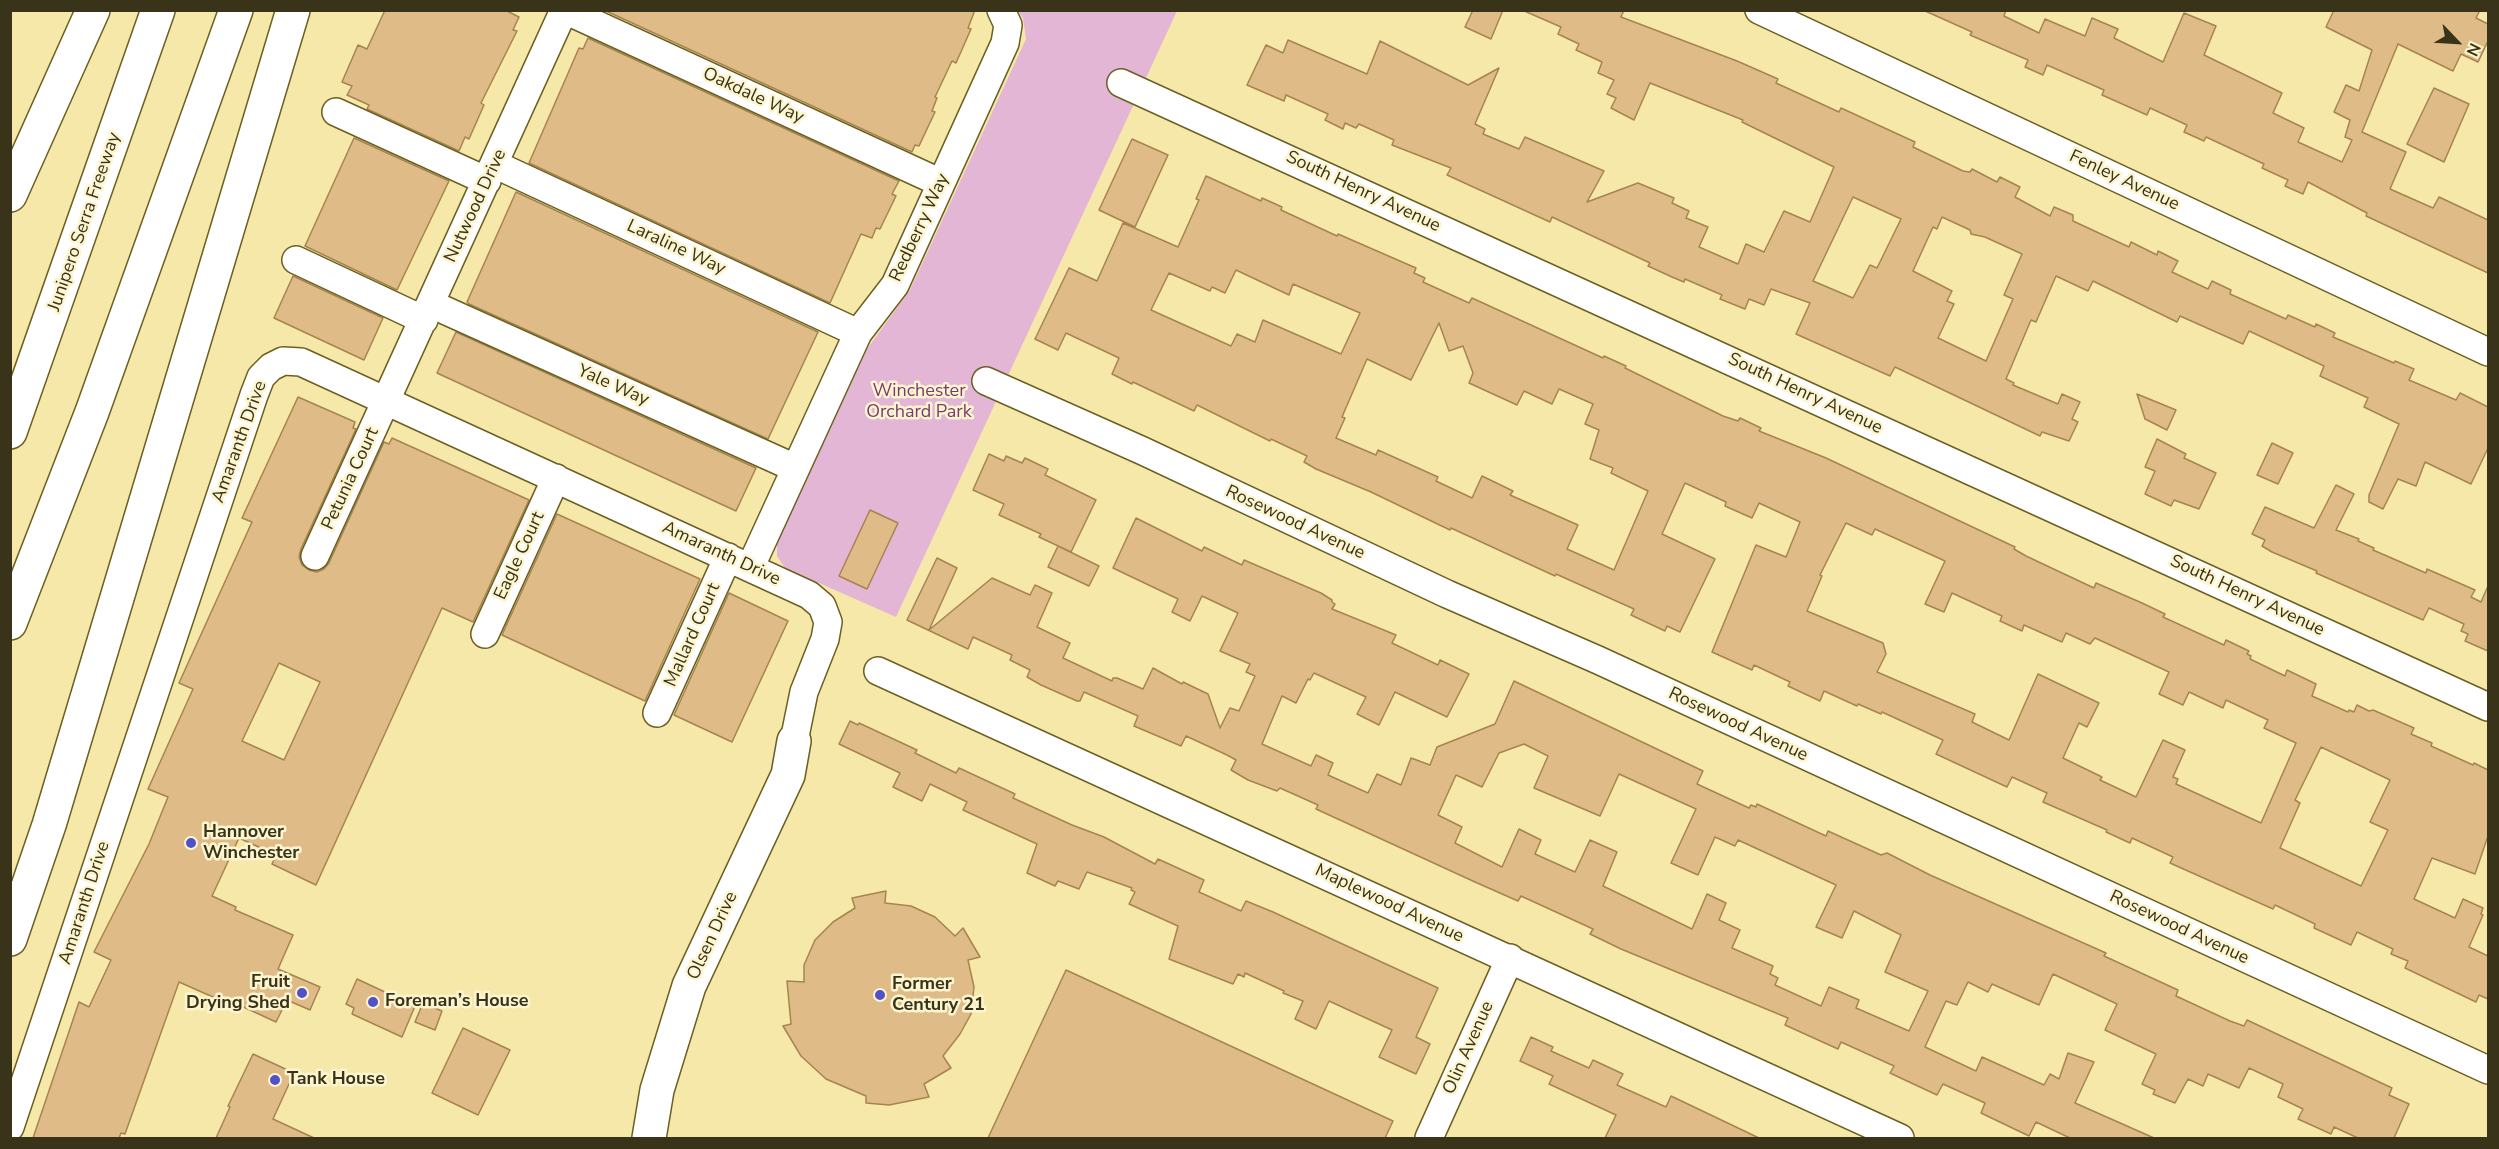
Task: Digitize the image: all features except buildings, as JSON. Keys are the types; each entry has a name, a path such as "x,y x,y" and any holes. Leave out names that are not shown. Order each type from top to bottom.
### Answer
{"main road":[{"path":"10,195 93,10"},
{"name":"Junipero Serra Freeway","path":"10,432 158,10"},
{"path":"10,623 92,412 237,10"},
{"path":"10,939 52,814 293,10"},
{"name":"Olsen Drive","path":"649,1138 657,1090 689,986 788,775 794,741"}],"street":[{"name":"Redberry Way","path":"739,563 795,468 858,333 895,285 1005,43 1008,25 1001,10"},
{"name":"Fenley Avenue","path":"1759,10 2488,352"},
{"name":"Oakdale Way","path":"562,11 941,183"},
{"name":"Nutwood Drive","path":"387,401 562,11"},
{"name":"South Henry Avenue","path":"1121,83 2488,707"},
{"name":"Laraline Way","path":"336,112 490,173 858,333"},
{"name":"Yale Way","path":"296,260 427,312 795,468"},
{"name":"Amaranth Drive","path":"10,1127 261,377 283,361 301,362 809,595 822,606 828,622 825,639 804,692 794,741"},
{"name":"Rosewood Avenue","path":"986,381 1143,451 1362,555 1598,660 2488,1070"},
{"name":"Petunia Court","path":"315,556 387,401"},
{"name":"Eagle Court","path":"485,634 556,478"},
{"name":"Mallard Court","path":"657,713 739,563"},
{"name":"Maplewood Avenue","path":"878,670 1900,1138"},
{"name":"Olin Avenue","path":"1429,1138 1510,958"}],"green space":[{"name":"Winchester Orchard Park","path":"1018,11 1177,11 896,617 785,568 777,556 777,544 867,349 910,290 1026,39 1023,18"}],"place":[{"name":"Hannover Winchester","path":"191,843"},
{"name":"Fruit Drying Shed","path":"302,993"},
{"name":"Former Century 21","path":"880,995"},
{"name":"Foreman’s House","path":"373,1002"},
{"name":"Tank House","path":"275,1080"}]}
